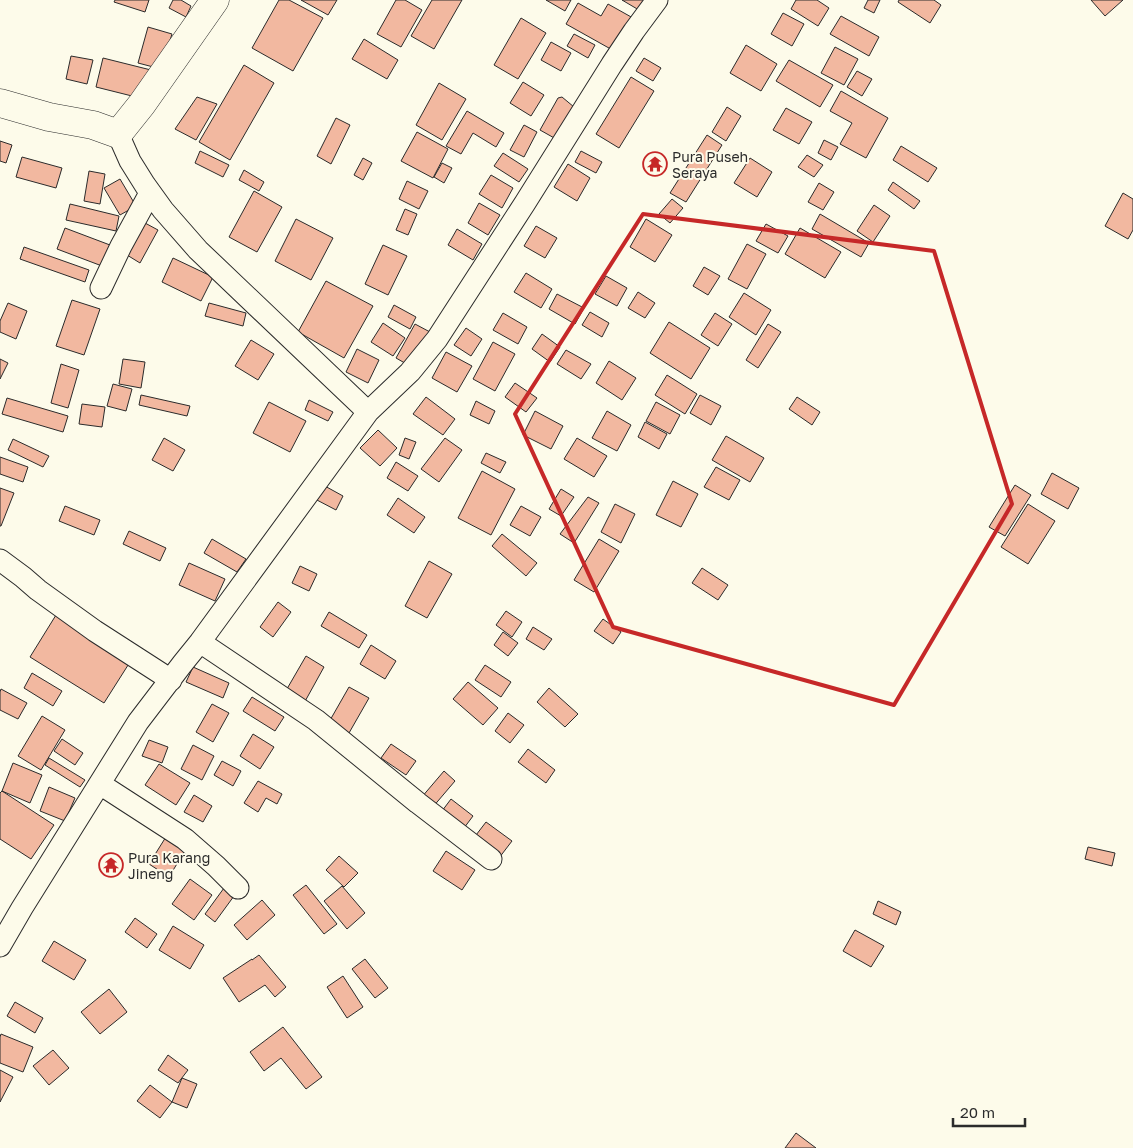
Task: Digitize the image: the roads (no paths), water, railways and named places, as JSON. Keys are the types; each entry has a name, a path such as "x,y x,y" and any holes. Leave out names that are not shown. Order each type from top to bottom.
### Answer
{"street":[{"path":"118,134 142,104 215,0"},
{"path":"0,946 138,722 200,642 368,412 410,372 437,339 612,64 657,0"},
{"path":"0,103 49,117 93,125 118,134 130,161 150,193 198,250 368,412"},
{"path":"101,288 150,193"},
{"path":"0,560 88,626 171,680"},
{"path":"200,642 316,720 418,803 491,858"},
{"path":"100,784 185,839 238,888"}],"place":[{"name":"Pura Puseh Seraya","path":"655,164"},
{"name":"Pura Karang Jineng","path":"111,865"}]}
